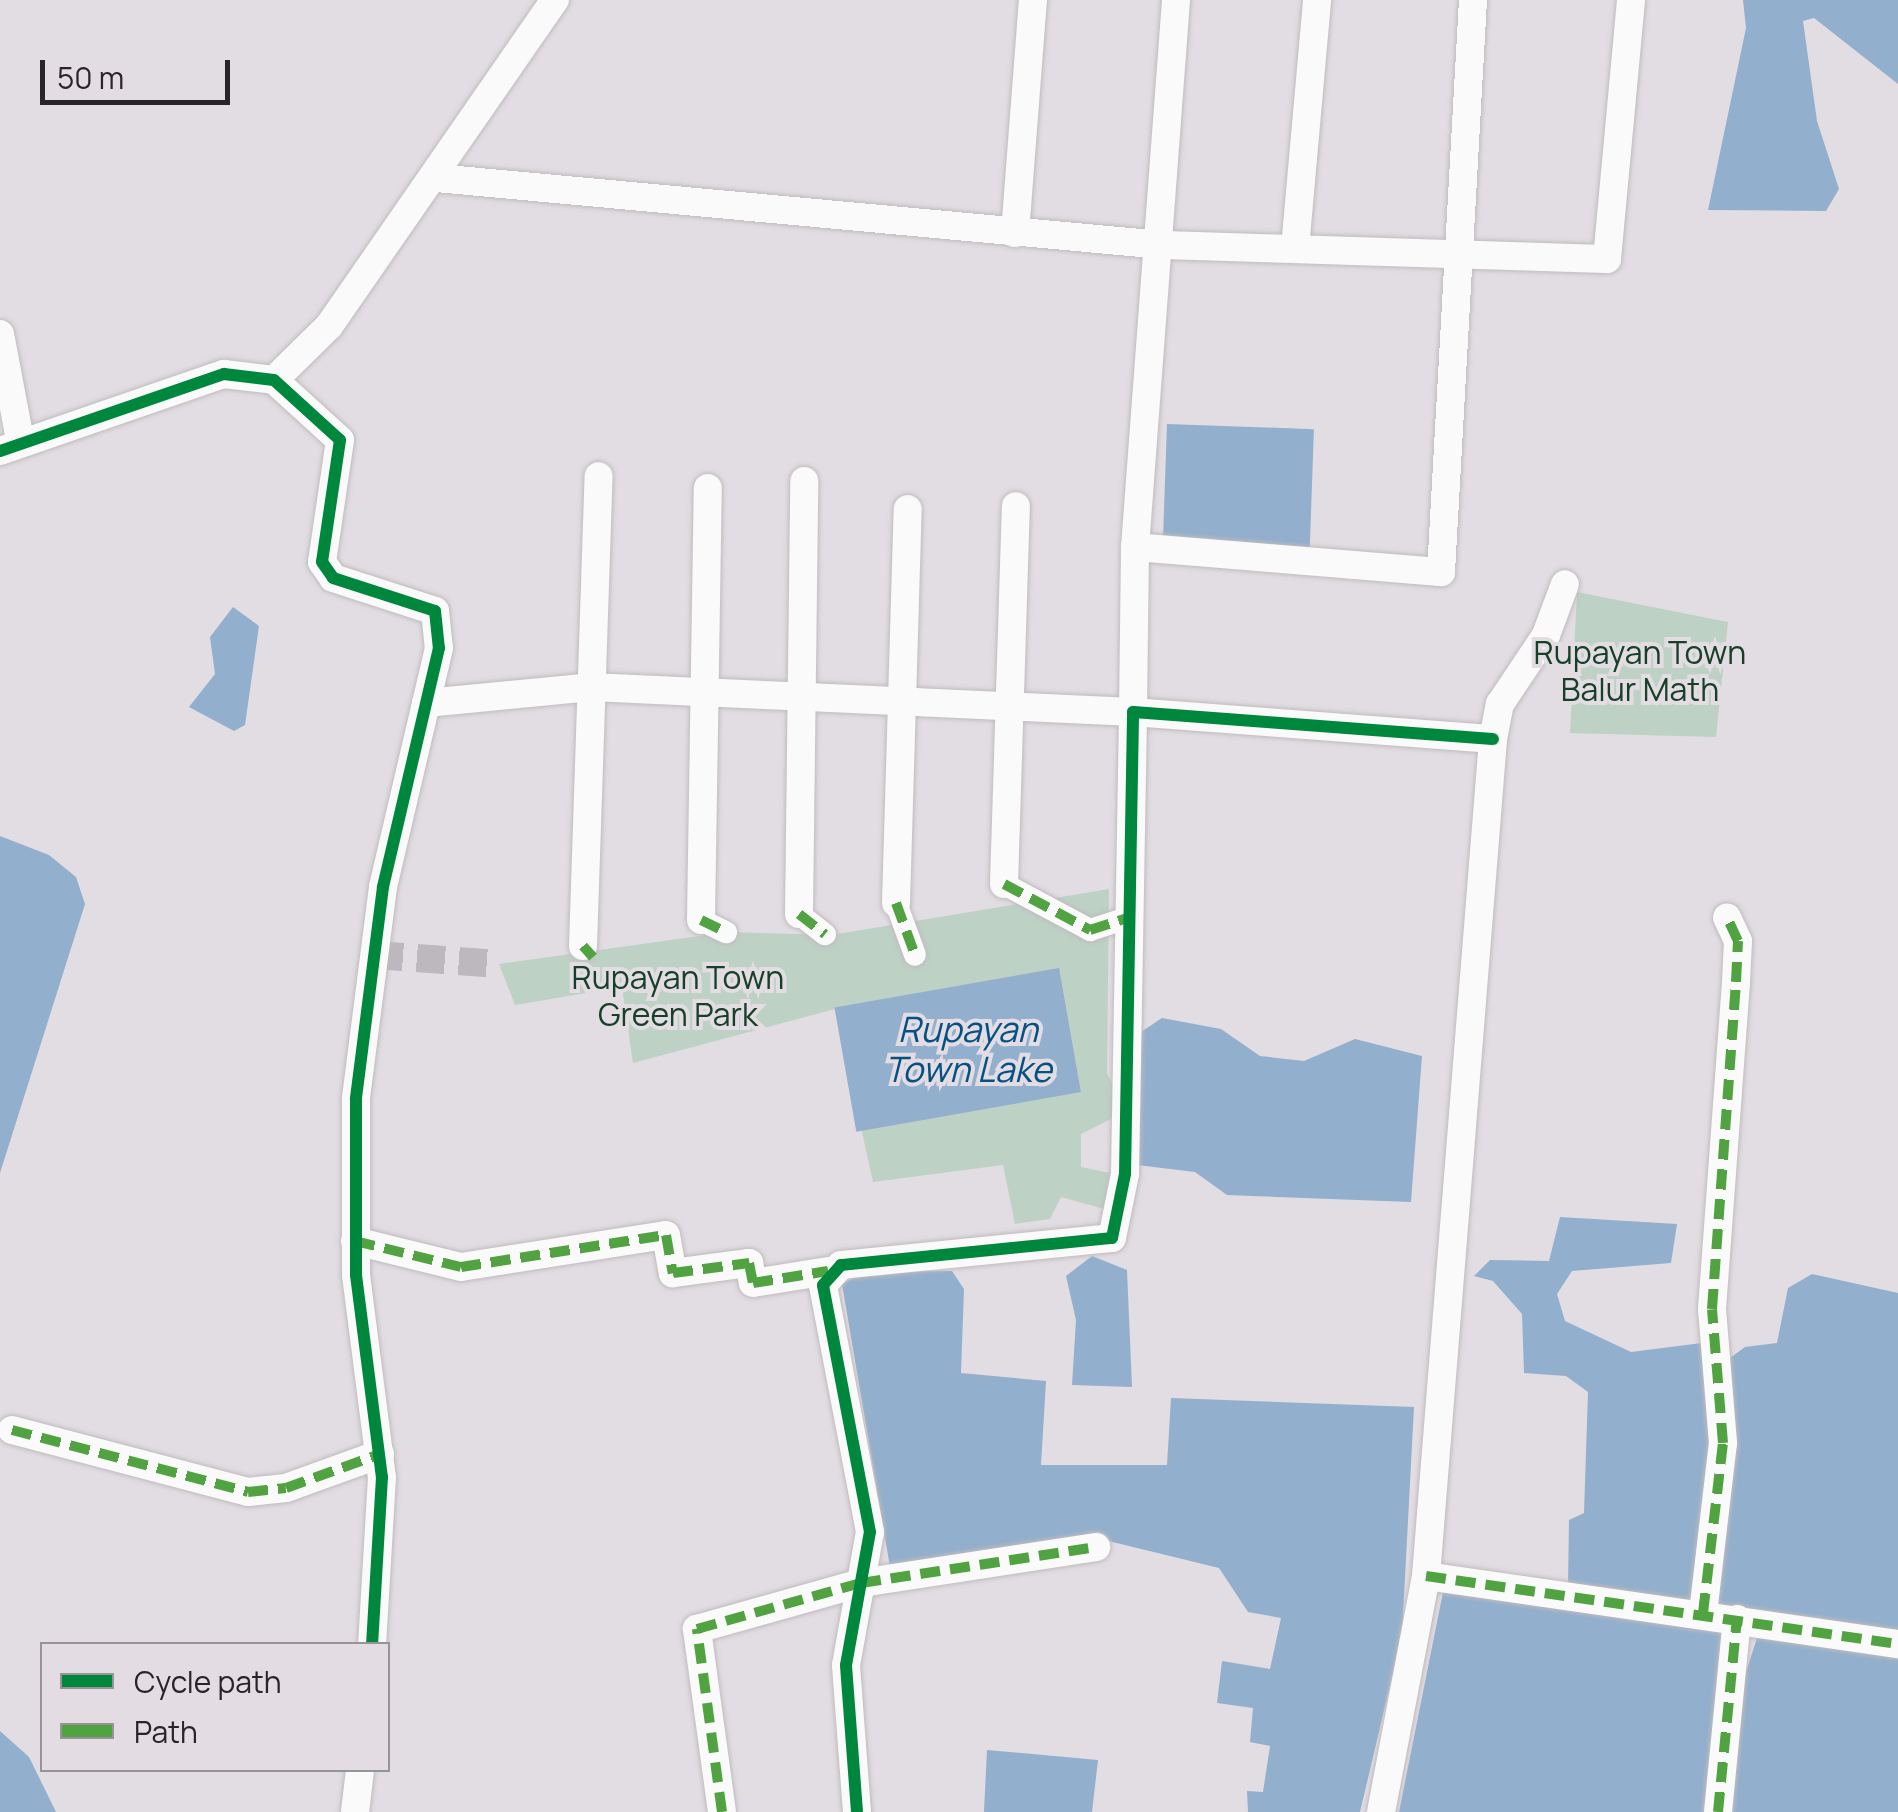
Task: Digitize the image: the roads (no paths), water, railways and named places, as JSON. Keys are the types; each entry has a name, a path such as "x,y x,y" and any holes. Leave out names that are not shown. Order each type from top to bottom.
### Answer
{"street":[{"path":"274,380 329,326 436,178 554,0"},
{"path":"1015,233 1033,0"},
{"path":"354,1241 461,1267 666,1235 674,1273 749,1263 754,1283 1112,1238 1126,1174 1136,548 1163,244 1176,0"},
{"path":"1295,248 1317,0"},
{"path":"1136,548 1440,572 1473,0"},
{"path":"436,178 1163,244 1607,259 1631,0"},
{"path":"0,334 10,445 224,374 274,380 340,440 322,562 333,578 434,610 439,648 366,1013 354,1241 380,1454 372,1642"},
{"path":"588,951 598,476"},
{"path":"804,482 799,914 825,934"},
{"path":"708,488 707,693 714,926"},
{"path":"1016,506 1004,884 1090,930 1128,918"},
{"path":"908,509 896,903 914,955"},
{"path":"1381,1812 1426,1576 1494,739 1500,704 1546,635 1565,584"},
{"path":"426,703 592,686 1008,703 1494,739"},
{"path":"1703,1613 1723,1443 1712,1310 1738,941 1726,917"},
{"path":"828,1271 824,1309 870,1532 846,1665 857,1812"},
{"path":"12,1430 248,1492 286,1488 380,1454"},
{"path":"722,1812 697,1629 861,1584 1096,1547"},
{"path":"1426,1576 1898,1644"},
{"path":"1718,1812 1737,1619"},
{"path":"355,1812 360,1772"}],"water":[{"path":"1743,0 1898,0 1898,84 1814,18 1803,21 1817,121 1839,189 1826,211 1708,210 1746,28"},
{"path":"1167,424 1314,429 1310,547 1163,542"},
{"path":"233,607 259,626 245,725 234,731 189,707 215,674 210,637"},
{"path":"0,836 49,855 76,877 85,904 0,1173"},
{"name":"Rupayan Town Lake","path":"1059,968 1081,1092 856,1132 834,1008"},
{"path":"1162,1018 1221,1029 1260,1056 1304,1061 1355,1039 1422,1056 1411,1202 1227,1195 1195,1172 1137,1165 1141,1032"},
{"path":"1560,1217 1677,1224 1671,1263 1572,1271 1557,1294 1565,1321 1631,1352 1702,1343 1717,1416 1695,1604 1568,1585 1569,1520 1584,1513 1588,1392 1566,1376 1524,1373 1522,1314 1493,1281 1474,1276 1490,1260 1549,1261"},
{"path":"1092,1256 1127,1270 1132,1387 1072,1385 1076,1320 1066,1276"},
{"path":"952,1271 964,1289 961,1373 1046,1381 1041,1465 1167,1465 1171,1398 1414,1407 1402,1635 1360,1812 1248,1812 1247,1791 1263,1792 1270,1746 1250,1742 1253,1708 1217,1703 1222,1661 1270,1669 1281,1618 1248,1612 1219,1568 1084,1535 890,1567 842,1284 865,1272"},
{"path":"1812,1274 1898,1293 1898,1630 1711,1603 1726,1361 1745,1347 1777,1343 1788,1288"},
{"path":"1443,1592 1722,1628 1712,1812 1399,1812"},
{"path":"1758,1635 1898,1659 1898,1812 1730,1812 1743,1681"},
{"path":"0,1731 29,1757 56,1812 0,1812"},
{"path":"987,1750 1098,1760 1092,1812 984,1812"}],"tunnel":[{"path":"375,955 499,964"}],"park label":[{"name":"Rupayan Town Balur Math","path":"1640,672"},
{"name":"Rupayan Town Green Park","path":"678,996"}]}
